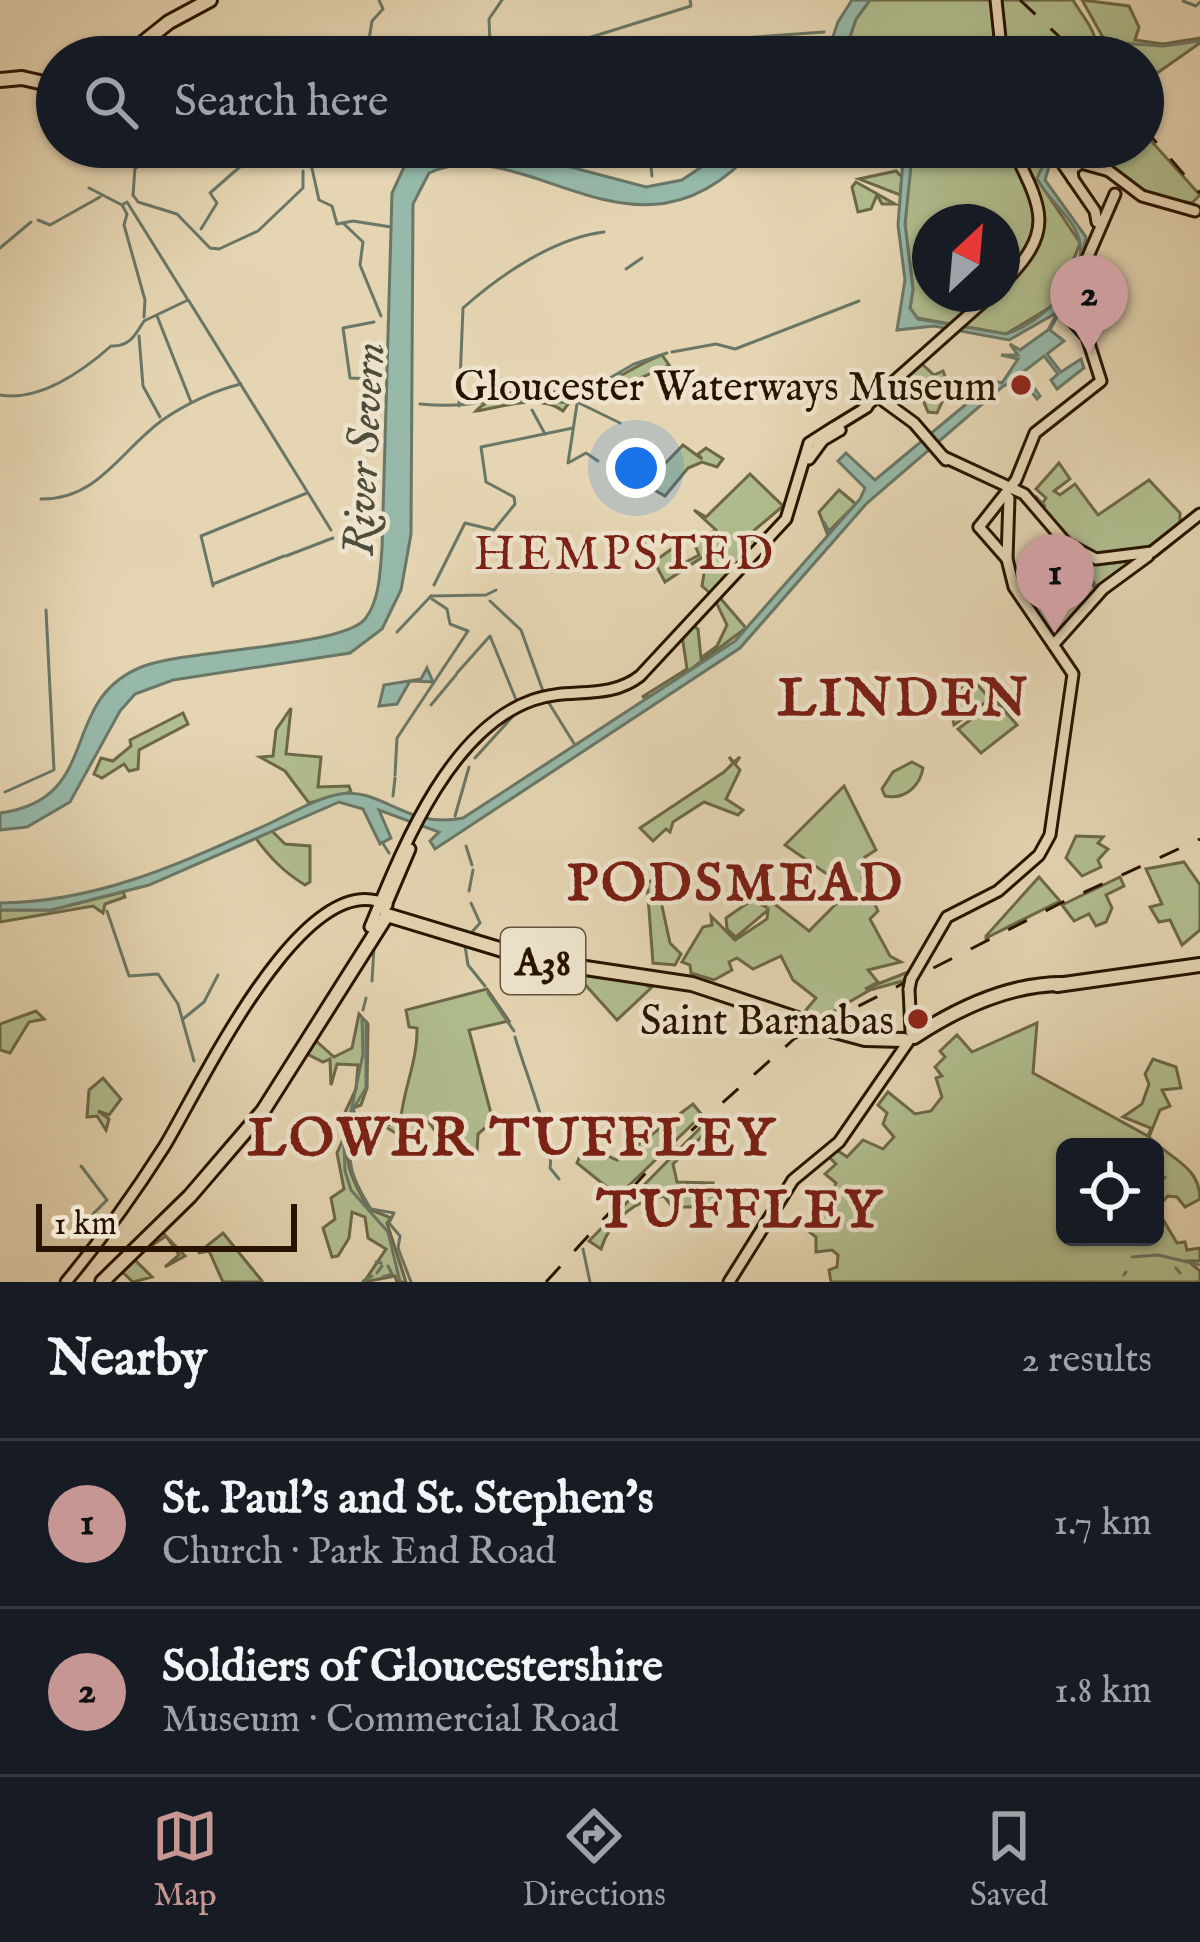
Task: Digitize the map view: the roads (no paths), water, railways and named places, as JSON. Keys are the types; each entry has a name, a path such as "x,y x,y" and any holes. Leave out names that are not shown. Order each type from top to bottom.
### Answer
{"highway":[{"path":"151,36 210,0"},
{"path":"0,80 36,81"},
{"path":"100,1282 224,1156 297,1064 383,906"},
{"name":"A38","path":"383,906 418,923 539,961 692,984 862,1039 908,1037"},
{"path":"908,1037 966,1006 1052,985 1198,966"}],"main road":[{"path":"995,0 996,36"},
{"path":"1020,266 1040,233 1040,207 1022,168"},
{"path":"1065,168 1097,216 1089,250"},
{"path":"1073,179 1076,168"},
{"path":"1007,559 1011,494 1035,433 1099,384 1100,365 1083,330 1064,316 1117,183 1104,168"},
{"path":"1104,168 1146,198 1196,208"},
{"path":"1085,196 1099,205 1128,190 1148,201 1196,208"},
{"path":"383,906 440,779 514,709 555,694 617,690 640,676 782,524 813,450 879,399 973,312"},
{"path":"879,399 914,423 957,471 973,473 1011,494 1077,551 1108,560 1146,554"},
{"path":"729,1282 793,1180 839,1142 908,1037 910,984 947,917 998,891 1049,839 1073,680 1069,662 1024,607 1007,559 981,528 1011,494"},
{"path":"1054,644 1103,589 1198,517"},
{"path":"383,906 404,855"},
{"path":"296,938 349,905 383,906"},
{"path":"349,905 383,906"},
{"path":"66,1282 106,1235 166,1143 188,1092 204,1077 296,938 317,924 383,906"},
{"path":"282,956 317,924"}],"waterway":[{"path":"370,36 372,21 383,9 379,0"},
{"path":"490,36 489,19 502,0"},
{"path":"594,36 691,6 690,0"},
{"path":"1183,1 1196,6 1200,2"},
{"path":"770,36 824,32"},
{"path":"1164,46 1200,41"},
{"path":"133,195 135,168"},
{"path":"201,229 217,203 210,193 239,168"},
{"path":"312,168 319,200 332,206 337,224 353,221 391,227"},
{"path":"651,168 652,176"},
{"path":"133,195 138,202 177,214 210,248 219,249 258,231 303,188 303,171"},
{"path":"89,188 122,205 127,214 124,225 145,300 144,317"},
{"path":"38,220 50,225 100,197"},
{"path":"0,395 30,394 60,382 111,346 128,342 144,321 188,300 127,202 122,205"},
{"path":"0,248 31,222"},
{"path":"343,223 363,242 360,265 381,316"},
{"path":"459,406 463,308 529,260 566,242 604,232"},
{"path":"626,269 642,258"},
{"name":"River Severn","path":"189,301 331,530"},
{"path":"672,352 716,344 735,349 859,301"},
{"path":"157,316 191,402"},
{"name":"River Severn","path":"373,379 350,378 343,328 374,322"},
{"path":"139,336 143,386 160,417"},
{"path":"574,399 634,364 667,353"},
{"path":"621,374 640,401"},
{"path":"420,404 481,402 538,381 549,392 570,398"},
{"path":"41,499 79,491 164,419 201,398 241,384"},
{"path":"508,398 530,400"},
{"path":"533,400 571,403"},
{"path":"579,403 620,423"},
{"path":"577,404 568,463 586,453 598,461"},
{"path":"532,410 545,434"},
{"path":"434,585 465,523 494,530 515,504 514,497 486,482 481,447 573,428"},
{"path":"213,586 201,536 307,493"},
{"path":"1036,497 1045,506"},
{"path":"824,522 830,533"},
{"name":"River Severn","path":"286,556 333,538"},
{"path":"1072,551 1097,587"},
{"path":"213,584 284,556"},
{"path":"431,596 486,595 496,590"},
{"path":"397,632 431,596"},
{"path":"395,775 397,738 468,631 450,624 447,609 432,599"},
{"path":"490,601 521,630 543,691"},
{"path":"5,792 54,770 46,610"},
{"path":"457,673 490,636 517,702"},
{"path":"431,705 456,675"},
{"path":"547,700 575,745"},
{"path":"475,758 514,715"},
{"path":"455,816 469,767"},
{"path":"393,796 395,778"},
{"path":"382,842 389,853"},
{"path":"466,846 472,865"},
{"path":"866,874 879,859"},
{"path":"469,891 473,870"},
{"path":"471,903 480,923 471,933"},
{"path":"107,911 129,976 158,974 178,1004 194,1061"},
{"path":"465,946 468,965 485,986"},
{"path":"372,981 374,947"},
{"path":"183,1019 204,1002 218,975"},
{"path":"488,993 514,1031"},
{"path":"363,1010 366,998"},
{"path":"362,1018 363,1054 344,1145 345,1171 351,1190 388,1232 400,1282"},
{"path":"366,1021 366,1088 353,1109 358,1125 351,1167 371,1209 394,1213 389,1223 400,1236 398,1248 411,1282"},
{"path":"515,1037 543,1125 550,1168 559,1179"},
{"path":"81,1166 107,1200 93,1214 106,1228"},
{"path":"583,1249 590,1282"},
{"path":"1132,1257 1158,1255 1200,1265"},
{"path":"376,1262 381,1263"},
{"path":"377,1273 382,1266"},
{"path":"383,1277 392,1274 388,1266"},
{"path":"1176,1268 1180,1273"},
{"path":"363,1281 372,1276"}],"railway":[{"path":"1020,0 1059,36"},
{"path":"1164,151 1200,193"},
{"path":"546,1282 654,1164 794,1039 1061,903 1200,839"}],"place":[{"name":"Soldiers of Gloucestershire","path":"1089,354"},
{"name":"Gloucester Waterways Museum","path":"1021,385"},
{"name":"St. Paul's and St. Stephen's","path":"1055,633"},
{"name":"Saint Barnabas","path":"918,1019"}],"district":[{"name":"HEMPSTED","path":"625,552"},
{"name":"LINDEN","path":"904,696"},
{"name":"PODSMEAD","path":"736,881"},
{"name":"LOWER TUFFLEY","path":"512,1136"},
{"name":"TUFFLEY","path":"740,1208"}]}
